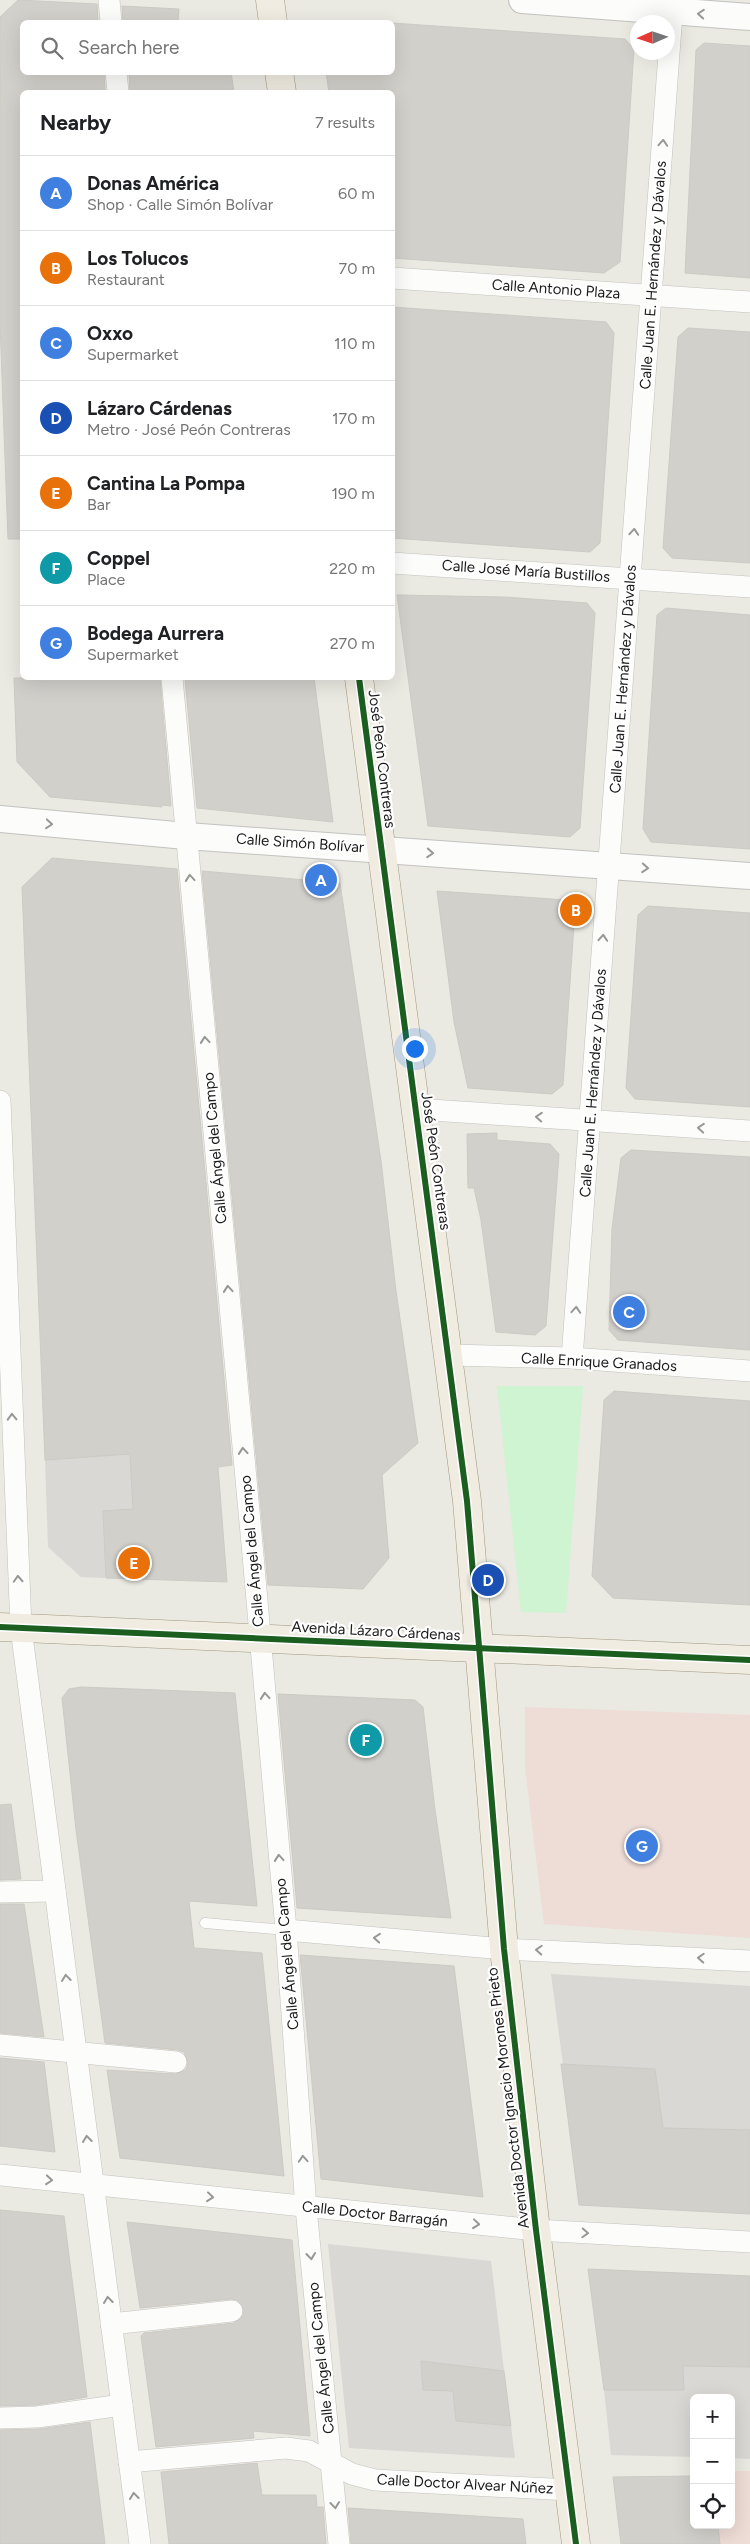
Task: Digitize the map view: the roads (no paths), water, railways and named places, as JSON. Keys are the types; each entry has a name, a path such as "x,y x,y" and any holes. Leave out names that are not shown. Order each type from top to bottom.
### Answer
{"main road":[{"path":"270,0 273,20"},
{"path":"279,75 282,90"},
{"name":"José Peón Contreras","path":"359,680 467,1501 478,1648"},
{"name":"Avenida Lázaro Cárdenas","path":"10,1627 750,1660"},
{"name":"Avenida Doctor Ignacio Morones Prieto","path":"478,1648 504,1949 536,2230 576,2544"}],"street":[{"path":"109,0 111,20"},
{"path":"522,0 673,6 750,17"},
{"name":"Calle Juan E. Hernández y Dávalos","path":"572,1358 673,6"},
{"path":"116,75 118,90"},
{"name":"Calle Antonio Plaza","path":"395,278 750,302"},
{"name":"Calle José María Bustillos","path":"395,563 750,587"},
{"name":"Calle Ángel del Campo","path":"172,680 286,1930 306,2208 340,2544"},
{"name":"Calle Simón Bolívar","path":"0,819 186,836 750,876"},
{"path":"0,1101 10,1627 55,1891 140,2544"},
{"path":"416,1109 750,1131"},
{"name":"Calle Enrique Granados","path":"449,1355 572,1358 750,1372"},
{"path":"0,1892 55,1891"},
{"path":"286,1930 504,1949 750,1961"},
{"path":"0,2045 176,2062"},
{"name":"Calle Doctor Barragán","path":"0,2176 536,2230 750,2242"},
{"path":"111,2324 232,2311"},
{"path":"0,2418 37,2417 122,2405"},
{"name":"Calle Doctor Alvear Núñez","path":"129,2462 286,2448 309,2451 352,2474 375,2480 569,2490"}],"lane":[{"path":"206,1923 286,1930"}],"place":[{"name":"Donas América","path":"321,880"},
{"name":"Los Tolucos","path":"576,910"},
{"name":"Oxxo","path":"629,1312"},
{"name":"Cantina La Pompa","path":"134,1563"},
{"name":"Lázaro Cárdenas","path":"488,1580"},
{"name":"Coppel","path":"366,1740"},
{"name":"Bodega Aurrera","path":"642,1846"}]}
